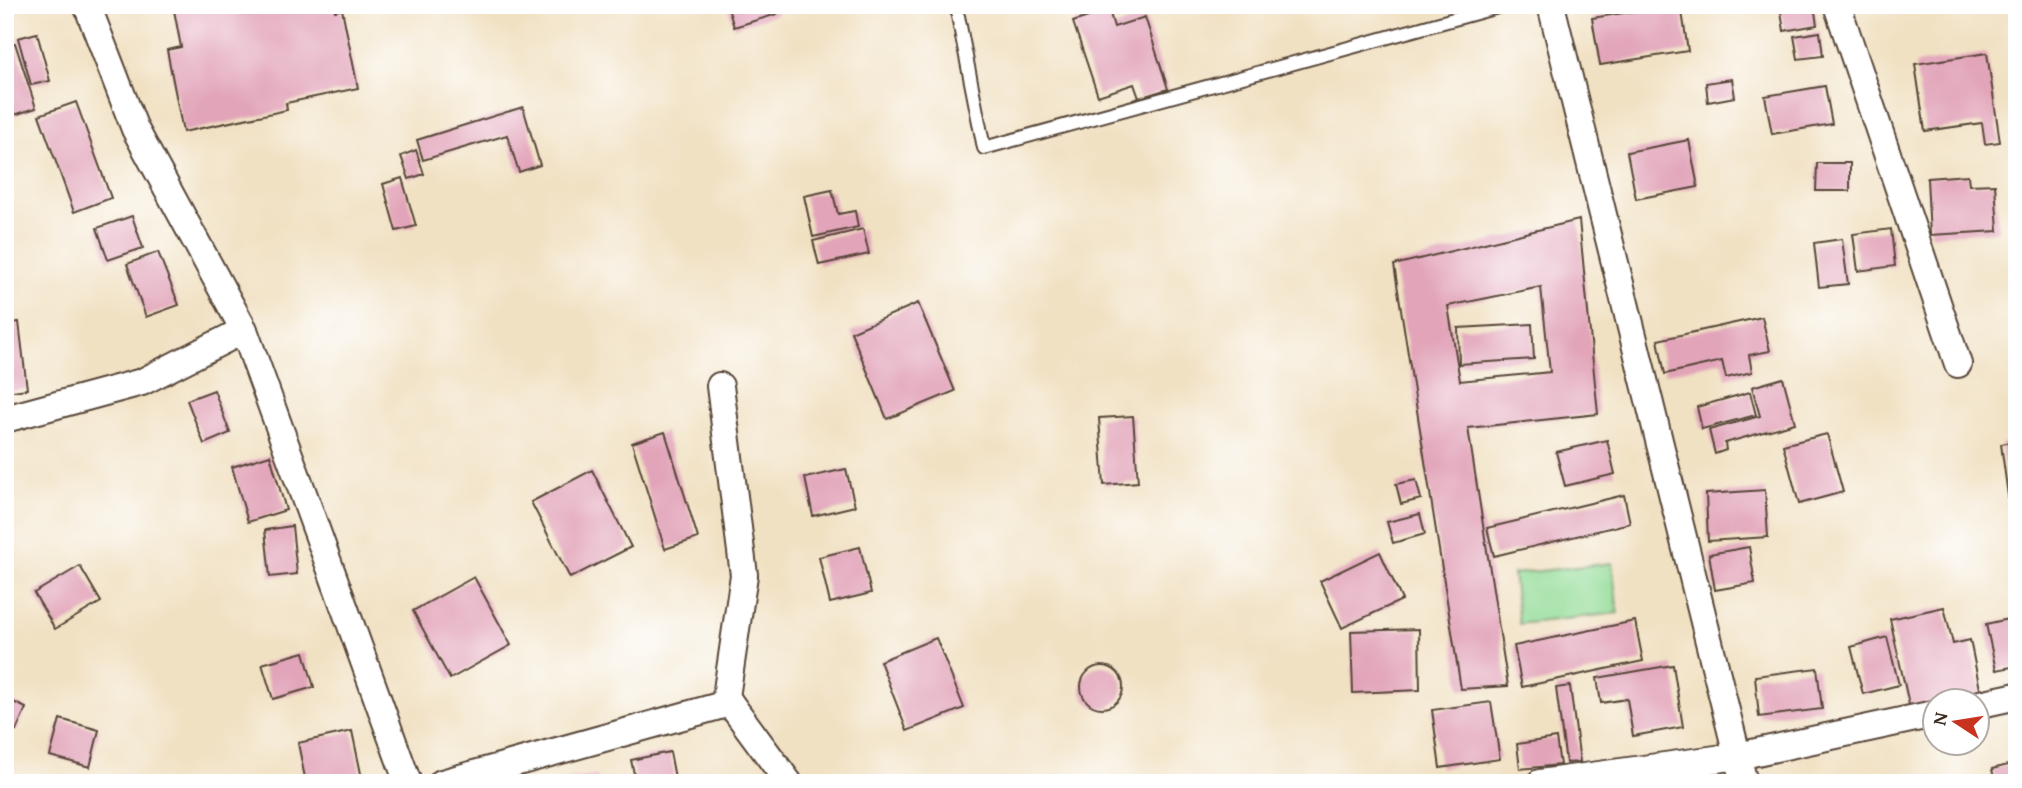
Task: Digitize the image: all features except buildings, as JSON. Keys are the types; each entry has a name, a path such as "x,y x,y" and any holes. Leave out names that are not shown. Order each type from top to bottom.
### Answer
{"street":[{"path":"87,5 135,129 244,330 408,783"},
{"path":"1550,5 1744,783"},
{"path":"1837,5 1958,364"},
{"path":"5,419 142,383 244,330"},
{"path":"720,386 744,575 726,697 789,783"},
{"path":"1990,702 2017,696"},
{"path":"442,783 730,703"},
{"path":"1540,783 1738,756 1920,717"}],"lane":[{"path":"958,16 984,148 1505,5"}],"green space":[{"path":"1612,563 1618,613 1519,624 1513,574"}]}
